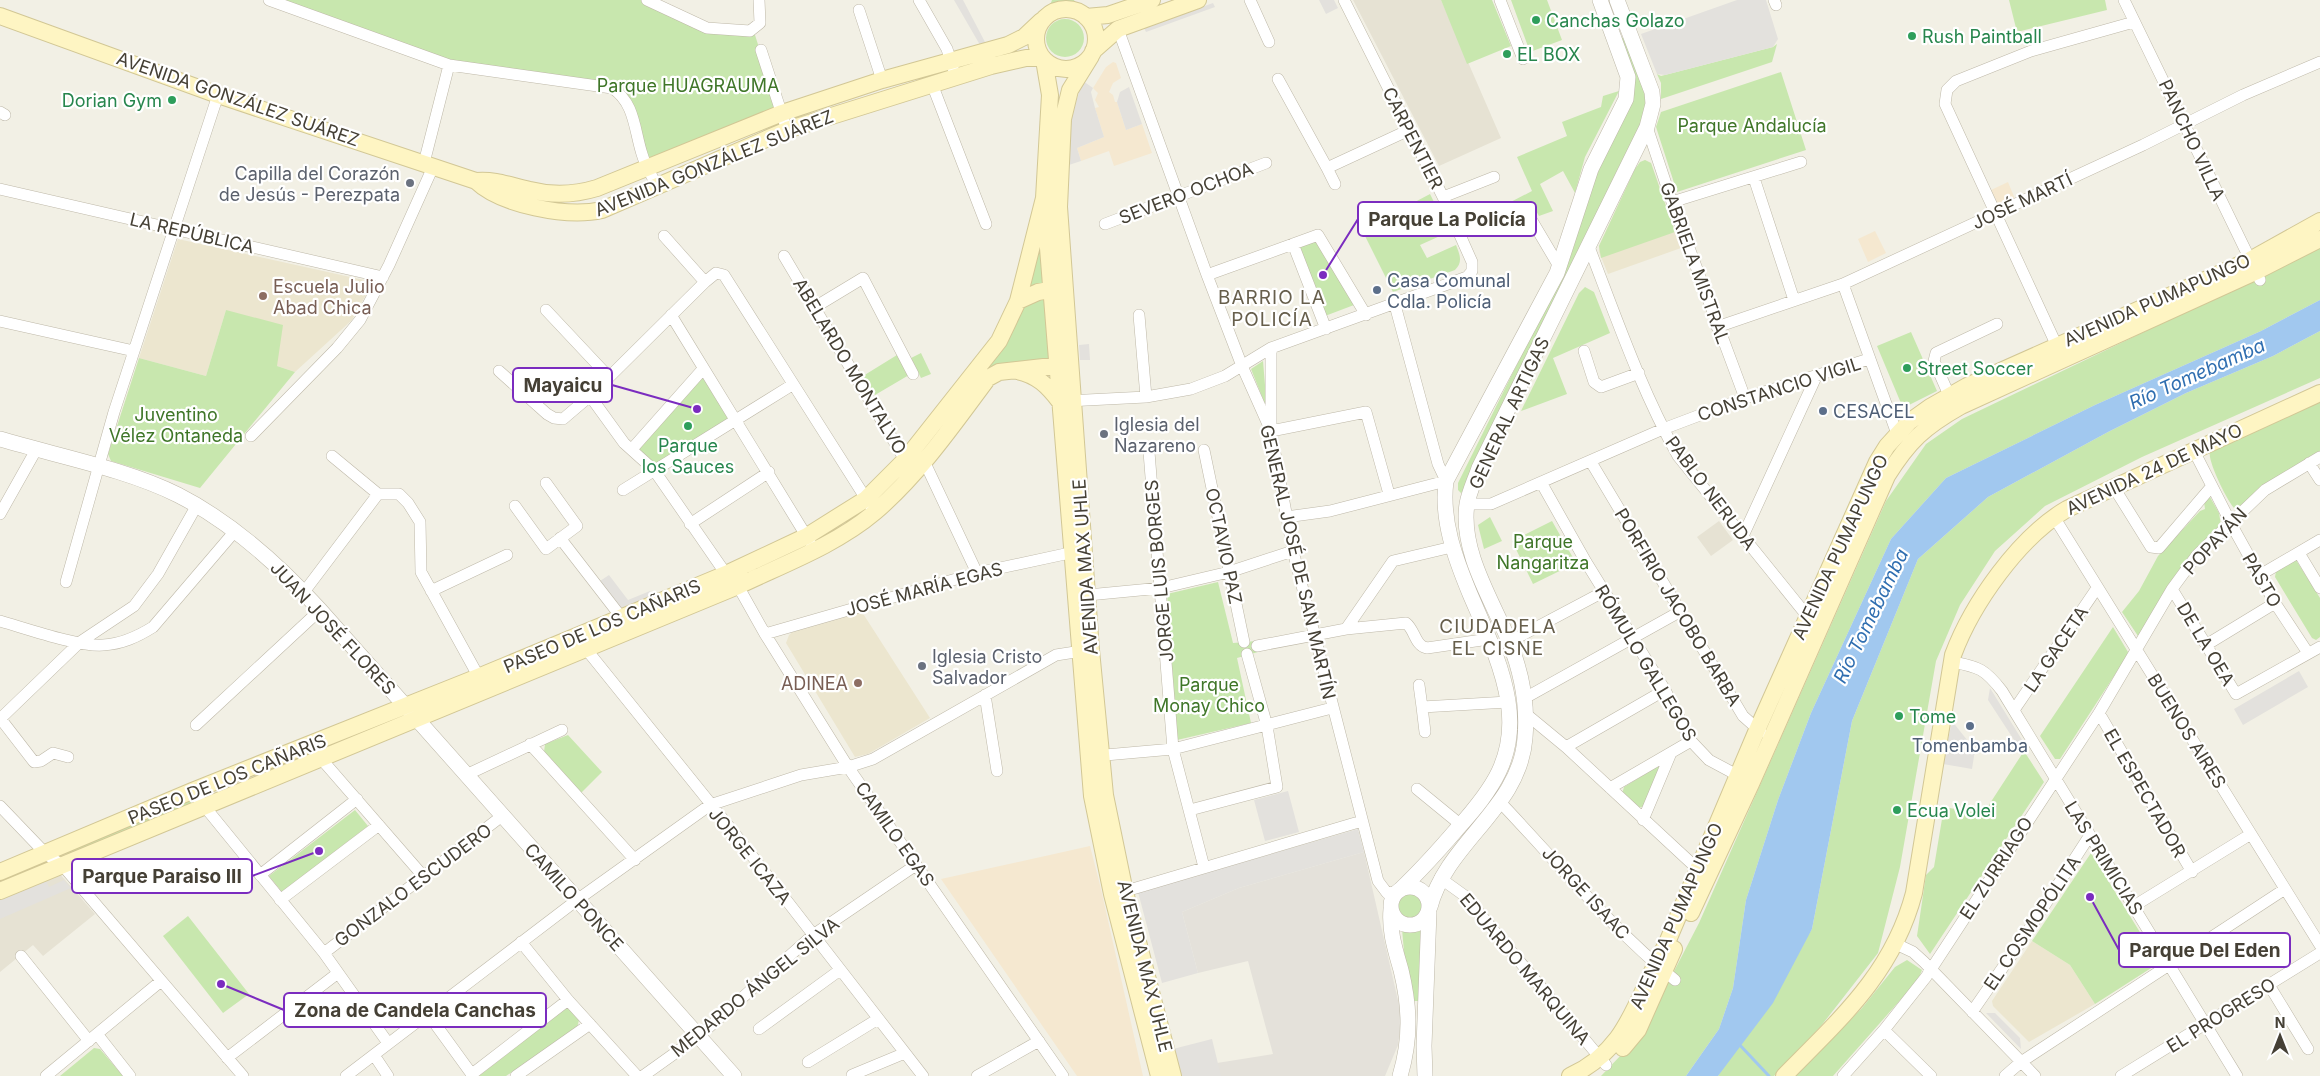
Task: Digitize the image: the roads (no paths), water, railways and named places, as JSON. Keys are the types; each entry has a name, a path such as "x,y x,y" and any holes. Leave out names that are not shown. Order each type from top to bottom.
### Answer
{"main road":[{"path":"1052,0 1036,34 1036,42 1043,59 1060,68 1069,69 1081,65 1118,29 1198,0"},
{"path":"1044,19 1063,9 1080,9 1108,15 1152,0"},
{"path":"1080,9 1095,32 1092,53"},
{"name":"AVENIDA GONZÁLEZ SUÁREZ","path":"0,16 218,95 476,181 489,180 542,193 566,194 597,188 782,113 882,80 1005,62 1043,59"},
{"name":"AVENIDA GONZÁLEZ SUÁREZ","path":"476,181 486,191 552,212 586,214 602,210 787,130 932,84 953,69 1024,36 1044,19"},
{"name":"AVENIDA MAX UHLE","path":"1058,289 1063,119 1070,90 1092,53"},
{"name":"AVENIDA MAX UHLE","path":"1043,59 1050,95 1044,198 1058,289 1094,756 1105,795 1119,893 1159,1076"},
{"name":"PASEO DE LOS CAÑARIS","path":"870,506 999,341 1018,300 1044,198"},
{"name":"AVENIDA PUMAPUNGO","path":"1703,874 1737,775 1769,735 1808,617 1877,462 1897,434 1918,415 1948,395 2056,344 2255,271 2320,221"},
{"name":"AVENIDA PUMAPUNGO","path":"1591,1076 1621,1037 1664,972 1666,945 1703,874 1769,735 1887,476 1901,454 1924,428 1986,394 2255,271 2320,239"},
{"path":"1018,300 1038,292 1058,289"},
{"name":"PASEO DE LOS CAÑARIS","path":"0,872 192,791 315,751 626,624 738,586 870,506 925,463 988,378 999,372 1010,370 1063,365"},
{"path":"1010,370 1029,373 1066,401"},
{"name":"AVENIDA 24 DE MAYO","path":"1786,1073 1868,988 1896,944 1914,893 1952,662 1960,636 1975,608 2022,548 2054,517 2113,486 2320,393"},
{"name":"PASEO DE LOS CAÑARIS","path":"626,624 726,574 811,543"},
{"name":"AVENIDA MAX UHLE","path":"1078,551 1088,595 1085,650"},
{"name":"PASEO DE LOS CAÑARIS","path":"0,891 204,806 315,751"},
{"name":"AVENIDA MAX UHLE","path":"1119,893 1173,1076"},
{"name":"AVENIDA PUMAPUNGO","path":"1570,1076 1602,1062"}],"street":[{"path":"269,0 449,65 612,88 623,95 635,120 642,155 657,186"},
{"path":"647,0 707,28 750,31 760,23 759,0"},
{"path":"670,12 671,0"},
{"path":"920,0 947,48 953,69"},
{"path":"1250,0 1268,42"},
{"name":"CARPENTIER","path":"1344,0 1443,197 1472,262 1472,271 1467,277 1394,304"},
{"path":"1500,0 1523,59"},
{"name":"GENERAL ARTIGAS","path":"1425,1076 1424,1046 1430,910 1440,878 1454,856 1508,790 1521,759 1526,714 1522,679 1509,642 1472,554 1467,504 1479,468 1647,127 1653,104 1649,78 1600,0"},
{"name":"GENERAL ARTIGAS","path":"1400,1076 1407,1050 1410,1020 1404,984 1390,929 1392,900 1398,891 1480,803 1498,777 1509,740 1508,702 1502,674 1452,546 1446,515 1446,481 1560,268 1591,169 1628,92 1628,77 1617,0"},
{"name":"PANCHO VILLA","path":"2124,0 2185,122 2255,271"},
{"path":"859,10 882,80"},
{"path":"2056,344 1945,104 1947,90 1956,82 1993,65 2031,51 2134,22"},
{"name":"GENERAL JOSÉ DE SAN MARTÍN","path":"1118,29 1206,275 1242,366 1271,431 1293,551 1316,634 1332,708 1378,881 1387,893 1398,891"},
{"path":"761,50 787,130"},
{"name":"JOSÉ MARTÍ","path":"1717,327 1843,284 2143,145 2185,122 2320,62"},
{"path":"252,436 337,348 360,320 383,276 429,165 449,65"},
{"path":"1278,79 1335,184"},
{"path":"932,84 986,224"},
{"path":"66,582 134,351 218,95"},
{"name":"GABRIELA MISTRAL","path":"1647,127 1717,327 1745,398"},
{"path":"1327,168 1409,130"},
{"name":"SEVERO OCHOA","path":"1105,224 1266,162"},
{"path":"1672,202 1802,162"},
{"path":"1443,197 1494,177"},
{"path":"1754,178 1794,300"},
{"name":"LA REPÚBLICA","path":"0,190 383,276"},
{"path":"1528,214 1560,268"},
{"path":"1206,275 1318,235 1366,315"},
{"path":"664,236 705,282"},
{"path":"1293,244 1326,329"},
{"name":"PABLO NERUDA","path":"1589,248 1638,373 1663,429 1678,456 1808,617"},
{"name":"ABELARDO MONTALVO","path":"784,256 905,460 925,463"},
{"path":"500,371 554,418 568,416 705,282 716,273 724,275 870,506"},
{"path":"814,307 863,278 914,374"},
{"path":"1843,284 1897,434"},
{"path":"1066,401 1146,397 1191,390 1225,376 1271,348 1394,304 1438,464 1446,481 1467,504"},
{"path":"546,310 608,376"},
{"path":"671,315 811,543"},
{"path":"1139,315 1146,397"},
{"path":"0,321 134,351"},
{"path":"1948,395 1934,361 1936,353 1997,324"},
{"path":"1271,348 1271,431 1366,412 1389,494"},
{"path":"1584,352 1594,382 1601,387 1638,373"},
{"name":"CONSTANCIO VIGIL","path":"1467,504 1491,504 1542,484 1663,429 1745,398 1869,359"},
{"path":"632,449 703,369"},
{"path":"1744,536 1816,377"},
{"path":"623,490 792,385"},
{"name":"CAMILO EGAS","path":"590,396 624,443 654,470 726,574 738,586 765,634 848,767 1063,1076"},
{"name":"JUAN JOSÉ FLORES","path":"0,439 141,480 197,505 235,531 274,562 304,592 411,712"},
{"path":"0,514 36,450"},
{"name":"OCTAVIO PAZ","path":"1204,450 1244,642"},
{"name":"PASTO","path":"2194,451 2230,522 2275,603 2308,653"},
{"name":"JORGE LUIS BORGES","path":"1149,452 1162,588 1173,749 1204,867"},
{"path":"332,456 378,494 399,494 408,503 420,522 421,572 482,683"},
{"name":"POPAYÁN","path":"2137,651 2172,589 2197,555 2265,490 2320,457"},
{"name":"PORFIRIO JACOBO BARBA","path":"1591,462 1743,716 1769,735"},
{"path":"925,463 977,573"},
{"path":"2309,463 2320,480"},
{"path":"690,524 769,472"},
{"path":"1286,517 1330,511 1389,494 1446,481"},
{"path":"515,506 546,549 577,526 546,483"},
{"name":"RÓMULO GALLEGOS","path":"1542,484 1665,690 1691,741 1709,760 1737,775"},
{"path":"2113,486 2151,547 2154,548 2158,548 2212,486"},
{"path":"304,592 378,494"},
{"path":"68,757 53,753 41,761 34,762 0,719 80,642 134,606 146,592 197,505"},
{"name":"BUENOS AIRES","path":"2054,517 2320,945"},
{"path":"0,621 101,646 120,643 136,637 153,627 235,531"},
{"path":"560,538 626,624"},
{"path":"2260,575 2320,540"},
{"path":"1346,629 1393,561 1452,546"},
{"name":"JOSÉ MARÍA EGAS","path":"765,634 977,573 1078,551"},
{"path":"1088,595 1162,588 1229,572 1293,551"},
{"path":"2300,553 2320,588"},
{"path":"431,591 507,555"},
{"name":"LA GACETA","path":"2014,710 2097,588"},
{"name":"DE LA OEA","path":"2172,589 2236,694 2320,647"},
{"path":"1509,642 1605,592"},
{"path":"2206,646 2275,603"},
{"path":"196,725 320,610"},
{"path":"1525,698 1681,611"},
{"path":"1257,646 1346,629 1406,623 1411,627 1418,644 1427,648 1489,639"},
{"name":"JORGE ICAZA","path":"581,642 780,892 923,1076"},
{"path":"346,1076 577,900 710,805 801,775 848,767 872,759 1056,656 1085,650"},
{"name":"EL ZURRIAGO","path":"1843,1076 1884,1030 1931,969 2099,713 2137,651"},
{"path":"1190,810 1277,787 1267,726 1247,654"},
{"name":"LAS PRIMICIAS","path":"1952,662 1977,667 1986,672 2014,710 2237,1076"},
{"path":"1419,685 1425,732"},
{"path":"1566,747 1665,690"},
{"path":"985,695 997,772"},
{"path":"1422,708 1508,702"},
{"path":"1094,756 1173,749 1332,708"},
{"name":"CAMILO PONCE","path":"411,712 734,1076"},
{"name":"EL ESPECTADOR","path":"2099,713 2192,872"},
{"path":"1526,714 1566,747 1703,874"},
{"path":"466,775 562,730"},
{"path":"1610,788 1691,741"},
{"path":"530,744 635,860"},
{"path":"315,751 424,877"},
{"path":"1643,820 1671,753"},
{"path":"1417,788 1461,825"},
{"path":"192,791 324,953 388,1043"},
{"path":"260,874 356,799"},
{"name":"JORGE ISAAC","path":"1500,802 1664,972"},
{"path":"0,806 46,854 63,866 243,1076"},
{"name":"GONZALO ESCUDERO","path":"324,953 502,816"},
{"path":"1119,893 1362,821"},
{"path":"280,900 379,825"},
{"path":"2134,906 2251,834"},
{"name":"EL COSMOPÓLITA","path":"1972,1012 2028,931 2090,835"},
{"name":"MEDARDO ÁNGEL SILVA","path":"643,1076 699,1036 813,935 916,865"},
{"name":"EDUARDO MARQUINA","path":"1440,878 1465,896 1602,1062"},
{"path":"1391,909 1399,922 1409,926 1424,921 1430,910 1428,897 1420,889 1410,887 1398,891"},
{"path":"2005,1076 2021,1062 2285,889"},
{"path":"521,942 568,1000 637,1076"},
{"path":"1896,944 1913,952 1931,969 2035,1076"},
{"name":"EL PROGRESO","path":"2121,1076 2320,953"},
{"path":"21,956 93,1038 130,1076"},
{"path":"759,1029 840,970"},
{"path":"227,1058 338,973"},
{"path":"46,1076 161,981"},
{"path":"2269,985 2308,1049"},
{"path":"428,1014 473,1075 568,1000"},
{"path":"808,1062 878,1019"},
{"path":"516,1076 590,1024"},
{"path":"1884,1030 1931,1076"},
{"path":"984,1074 1039,1041"},
{"path":"852,1075 905,1053"},
{"path":"374,1055 388,1076"}],"water":[{"name":"Río Tomebamba","path":"2320,300 2320,331 2273,356 2186,393 2108,432 1988,497 1918,559 1852,721 1812,929 1773,1003 1718,1076 1686,1076 1719,1029 1733,988 1746,900 1778,800 1811,713 1891,539 1946,478 2095,405 2261,331"}],"waterway":[{"path":"1737,1042 1769,1076"}],"place":[{"name":"Canchas Golazo","path":"1536,20"},
{"name":"Rush Paintball","path":"1912,36"},
{"name":"EL BOX","path":"1507,54"},
{"name":"Dorian Gym","path":"172,100"},
{"name":"Capilla del Corazón de Jesús - Perezpata","path":"410,183"},
{"name":"Parque La Policía","path":"1323,275"},
{"name":"Casa Comunal Cdla. Policía","path":"1377,290"},
{"name":"Escuela Julio Abad Chica","path":"263,296"},
{"name":"Street Soccer","path":"1907,368"},
{"name":"Mayaicu","path":"697,409"},
{"name":"CESACEL","path":"1823,411"},
{"name":"Parque los Sauces","path":"688,426"},
{"name":"Iglesia del Nazareno","path":"1104,434"},
{"name":"Iglesia Cristo Salvador","path":"922,666"},
{"name":"ADINEA","path":"858,683"},
{"name":"Tome","path":"1899,716"},
{"name":"Tomenbamba","path":"1970,726"},
{"name":"Ecua Volei","path":"1897,810"},
{"name":"Parque Paraiso III","path":"319,851"},
{"name":"Parque Del Eden","path":"2090,897"},
{"name":"Zona de Candela Canchas","path":"221,984"}],"district":[{"name":"BARRIO LA POLICÍA","path":"1272,308"},
{"name":"CIUDADELA EL CISNE","path":"1498,637"}],"park label":[{"name":"Parque HUAGRAUMA","path":"688,85"},
{"name":"Parque Andalucía","path":"1752,125"},
{"name":"Juventino Vélez Ontaneda","path":"176,424"},
{"name":"Parque Nangaritza","path":"1543,551"},
{"name":"Parque Monay Chico","path":"1209,694"}]}
